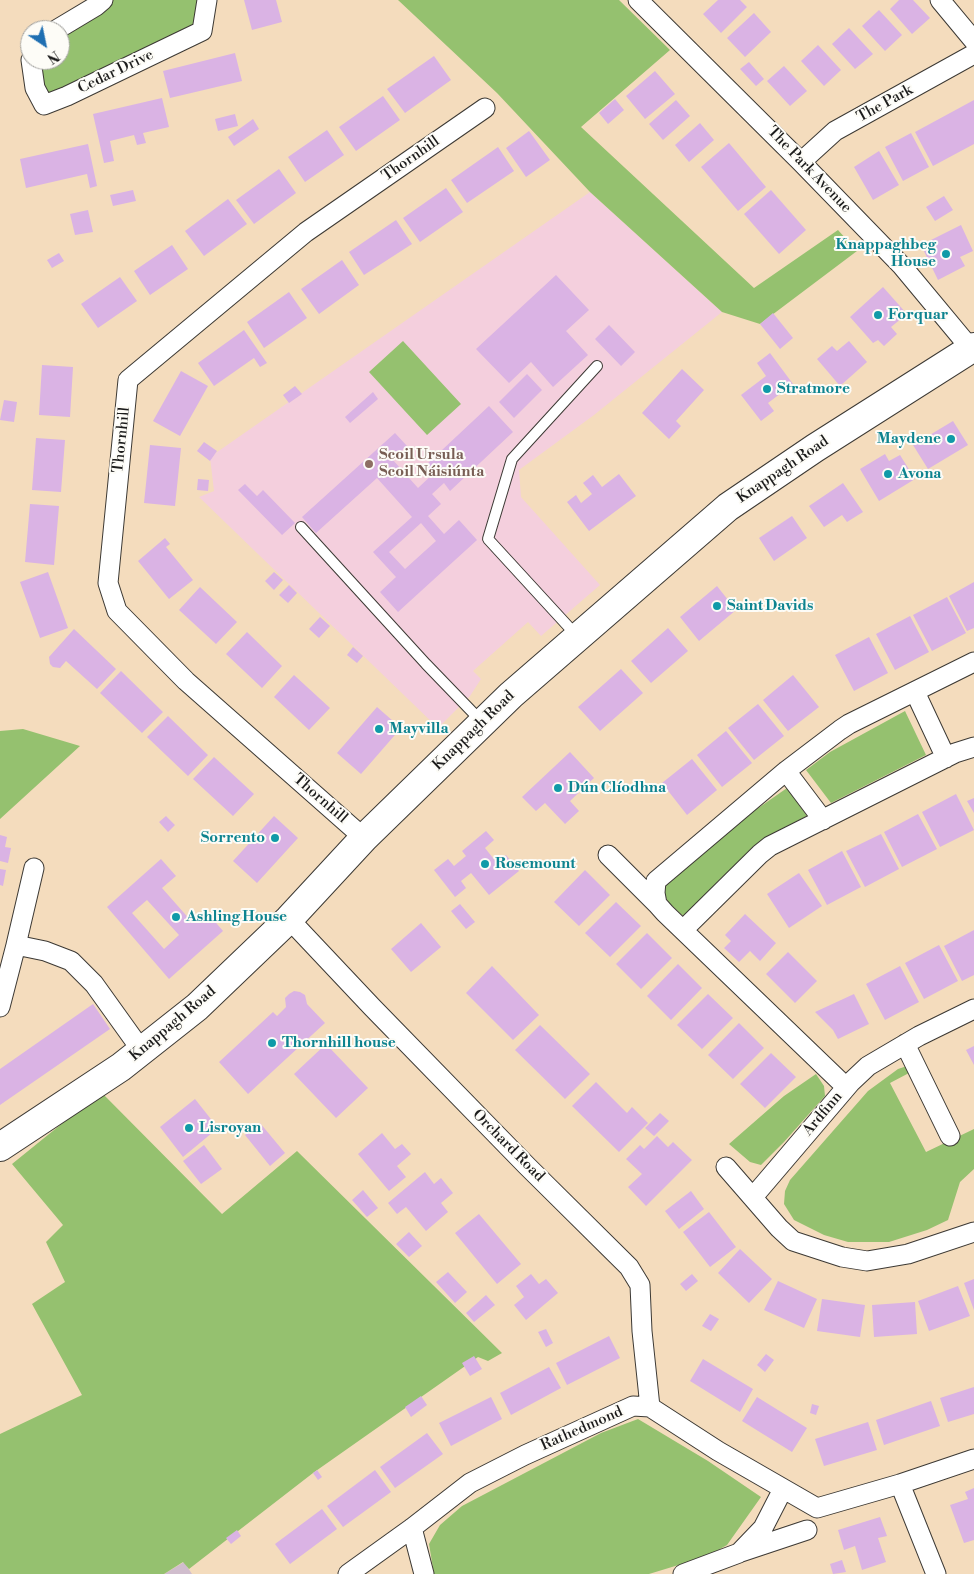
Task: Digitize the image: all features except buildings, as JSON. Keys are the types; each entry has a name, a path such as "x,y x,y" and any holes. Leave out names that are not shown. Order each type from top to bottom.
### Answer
{"main road":[{"name":"Knappagh Road","path":"0,1147 85,1092 142,1051 197,1007 289,919 364,838 482,722 577,636 728,507 815,448 972,348"}],"street":[{"path":"70,22 103,0"},
{"name":"Cedar Drive","path":"32,70 35,88 44,105 68,96 202,30 207,0"},
{"name":"The Park Avenue","path":"638,0 801,162 902,266 972,348"},
{"path":"940,0 974,41"},
{"name":"The Park","path":"801,162 835,131 974,54"},
{"name":"Thornhill","path":"364,838 186,681 117,611 108,583 128,380 306,232 485,108"},
{"path":"657,904 655,893 656,881 786,771 849,724 974,662"},
{"path":"915,692 946,758"},
{"path":"683,930 770,846 946,758 974,747"},
{"path":"786,771 823,820"},
{"path":"608,856 846,1087"},
{"path":"0,1008 34,868"},
{"name":"Orchard Road","path":"289,919 527,1166 629,1267 640,1285 642,1330 650,1407"},
{"path":"16,945 45,951 70,962 94,984 142,1051"},
{"name":"Ardfinn","path":"753,1197 846,1087 868,1066 905,1044 974,1009"},
{"path":"905,1044 950,1136"},
{"path":"726,1167 793,1242 842,1257 867,1261 908,1254 974,1232"},
{"name":"Rathedmond","path":"348,1574 412,1528 470,1482 633,1406 650,1407"},
{"path":"650,1407 718,1451 817,1508 900,1484 974,1459"},
{"path":"900,1484 936,1574"},
{"path":"738,1553 763,1528 783,1489"},
{"path":"412,1528 424,1574"},
{"path":"683,1574 807,1530"}],"lane":[{"path":"577,636 488,539 512,459 597,366"},
{"path":"301,527 419,657 482,722"}],"shaded area":[{"name":"Scoil Ursula Scoil Náisiúnta","path":"590,192 722,312 594,415 519,470 521,497 600,585 541,636 528,622 473,671 481,679 470,696 438,728 199,497 214,491 210,457"},
{"path":"184,1562 192,1574 164,1574"}],"green space":[{"path":"110,0 199,0 194,26 46,97 39,70 70,70 70,26"},
{"path":"398,0 619,0 670,50 581,127 754,288 838,230 857,251 760,324 722,312 590,192 497,93"},
{"path":"403,341 461,404 427,435 369,372"},
{"path":"905,711 926,755 831,803 806,770 830,752"},
{"path":"23,729 80,746 0,819 0,731"},
{"path":"787,788 807,816 760,842 717,882 690,914 682,915 669,903 665,896 664,887 666,882 754,811"},
{"path":"907,1066 909,1073 890,1083 926,1152 974,1129 974,1169 960,1182 948,1220 927,1230 889,1242 848,1242 824,1235 794,1220 784,1204 785,1191 790,1180 868,1091 898,1069"},
{"path":"816,1074 824,1086 825,1096 761,1165 750,1162 729,1144 784,1096"},
{"path":"101,1092 222,1214 297,1151 502,1353 488,1361 478,1357 313,1473 189,1569 183,1562 164,1574 0,1574 0,1434 82,1395 32,1304 65,1282 46,1242 63,1225 12,1164"},
{"path":"638,1419 708,1461 761,1497 727,1545 708,1556 649,1574 434,1574 429,1544 440,1525 462,1506 601,1433"}],"place":[{"name":"Knappaghbeg House","path":"946,254"},
{"name":"Forquar","path":"878,315"},
{"name":"Stratmore","path":"767,389"},
{"name":"Maydene","path":"951,439"},
{"name":"Scoil Ursula Scoil Náisiúnta","path":"369,464"},
{"name":"Avona","path":"888,474"},
{"name":"Saint Davids","path":"717,606"},
{"name":"Mayvilla","path":"379,729"},
{"name":"Dún Clíodhna","path":"558,788"},
{"name":"Sorrento","path":"275,838"},
{"name":"Rosemount","path":"485,864"},
{"name":"Ashling House","path":"176,917"},
{"name":"Thornhill house","path":"272,1043"},
{"name":"Lisroyan","path":"189,1128"}]}
